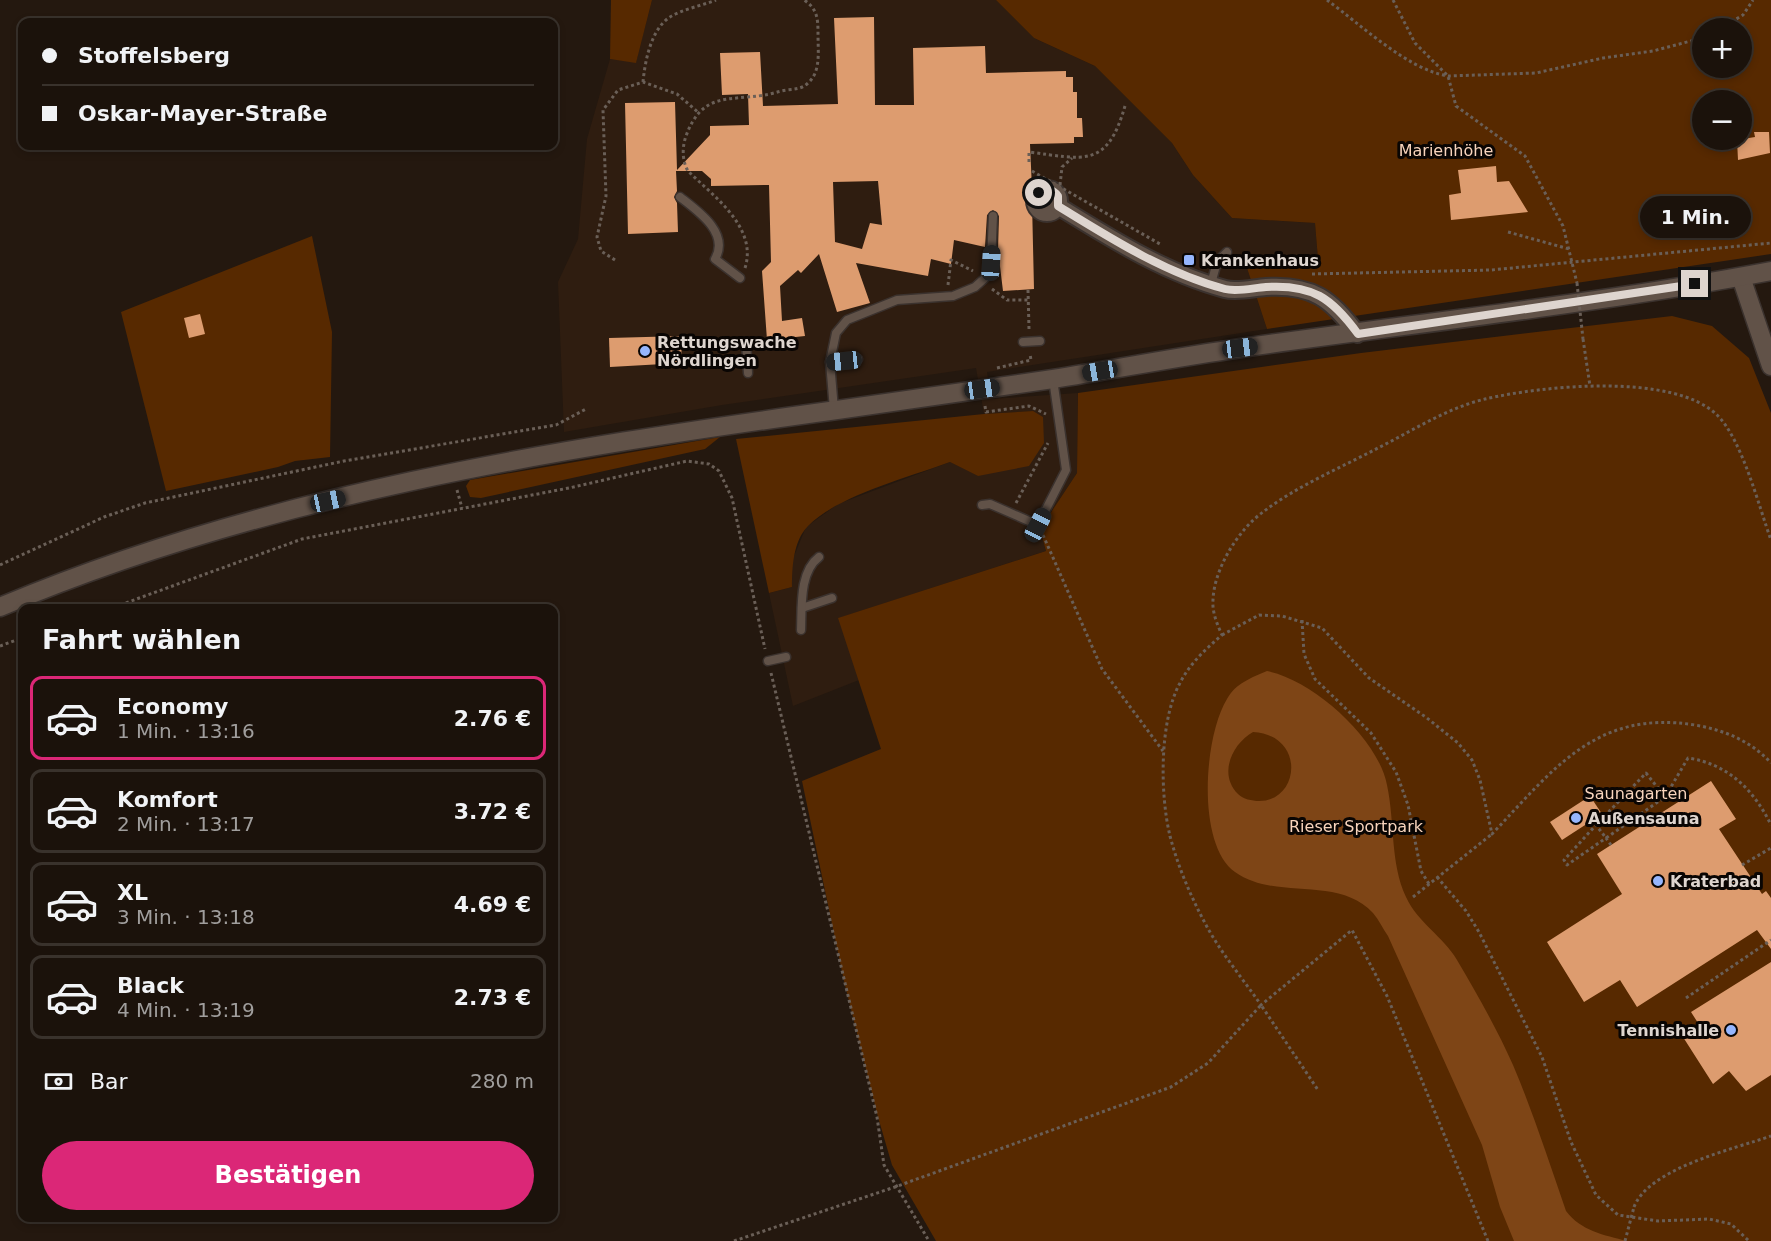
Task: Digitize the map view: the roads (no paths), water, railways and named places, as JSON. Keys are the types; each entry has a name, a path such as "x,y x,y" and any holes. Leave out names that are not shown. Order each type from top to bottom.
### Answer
{"main road":[{"path":"0,607 94,569 217,530 307,506 454,473 634,440 1053,379 1240,348 1358,334 1771,271"},
{"path":"1741,277 1771,366"}],"street":[{"path":"1034,196 1040,211 1052,212 1058,206 1170,269 1210,284 1228,290 1269,286 1308,290 1320,294 1339,309 1358,334"}],"lane":[{"path":"680,197 702,215 718,236 720,251 715,259 740,278"},
{"path":"834,410 830,362 836,333 847,320 897,300 964,294 985,278 991,263 993,216"},
{"path":"1210,284 1217,261 1227,252"},
{"path":"1027,342 1040,341"},
{"path":"746,342 748,373"},
{"path":"830,362 858,359"},
{"path":"982,505 990,504 1038,525 1066,470 1053,379"},
{"path":"801,630 808,573 813,562 819,557"},
{"path":"802,608 832,598"},
{"path":"768,661 786,657"}],"place":[{"name":"Krankenhaus","path":"1189,260"},
{"name":"Rettungswache Nördlingen","path":"645,351"},
{"name":"Außensauna","path":"1576,818"},
{"name":"Kraterbad","path":"1658,881"},
{"name":"Tennishalle","path":"1731,1030"}],"park label":[{"name":"Marienhöhe","path":"1446,150"},
{"name":"Saunagarten","path":"1636,793"},
{"name":"Rieser Sportpark","path":"1356,826"}]}
